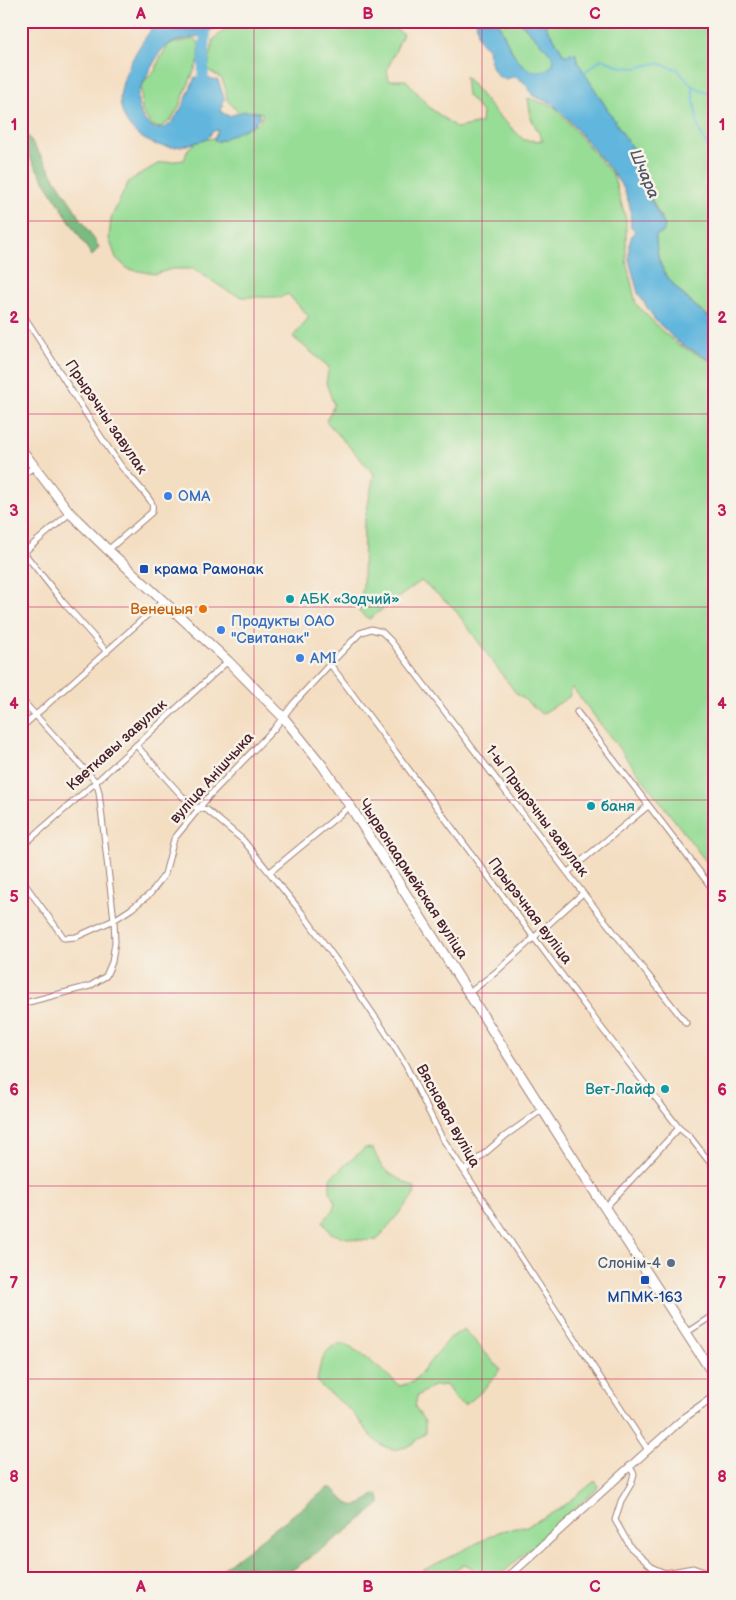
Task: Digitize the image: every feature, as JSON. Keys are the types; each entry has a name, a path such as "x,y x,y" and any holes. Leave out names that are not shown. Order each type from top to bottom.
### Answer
{"highway":[{"name":"Чырвонаармейская вуліца","path":"21,449 70,513 228,660 283,717 322,765 715,1377"}],"street":[{"name":"Прырэчны завулак","path":"21,312 43,344 70,390 120,464 153,505 152,512 108,550"},
{"path":"21,476 34,467"},
{"path":"70,513 22,552 107,652"},
{"path":"21,728 163,601"},
{"name":"1-ы Прырэчны завулак","path":"360,633 370,629 382,632 391,641 583,893 686,1023"},
{"name":"вуліца Анішчыка","path":"21,879 64,938 76,936 114,920 132,909 150,894 165,874 174,839 293,704 360,633"},
{"name":"Кветкавы завулак","path":"21,847 96,782 228,660"},
{"name":"Прырэчная вуліца","path":"330,664 608,1037 679,1128 690,1137 715,1169"},
{"path":"21,699 96,782 99,792 114,920 112,962 106,976 90,986 21,1004"},
{"path":"577,712 715,892"},
{"name":"Вясновая вуліца","path":"136,745 182,796 195,807 207,810 243,840 270,872 329,950 386,1033 406,1066 441,1136 648,1450"},
{"path":"270,872 350,806"},
{"path":"568,872 648,806"},
{"path":"469,993 496,972 583,893"},
{"path":"464,1171 505,1136 543,1109"},
{"path":"606,1208 679,1128"},
{"path":"686,1333 715,1314"},
{"path":"506,1579 685,1417 715,1396"},
{"path":"630,1467 634,1474 631,1484 621,1501 615,1520 631,1548 653,1568 665,1573 693,1568 715,1576"}],"green space":[{"path":"234,21 384,21 403,34 387,70 389,80 406,80 430,108 457,128 481,123 482,112 467,95 465,76 496,113 524,140 543,141 531,118 528,98 555,107 613,175 626,219 626,260 636,304 662,331 679,345 715,363 715,873 572,687 569,697 542,714 515,692 453,607 421,581 369,619 359,612 363,585 364,524 374,474 326,421 334,405 326,383 329,367 293,337 309,317 288,294 281,297 243,297 229,292 194,269 172,269 155,274 128,269 116,258 109,238 111,218 129,181 159,163 184,160 188,149 199,140 215,138 260,122 263,113 239,113 227,100 222,79 208,70 213,40"},
{"path":"497,21 519,21 554,59 551,66 545,70 536,71 528,69 521,63 509,46"},
{"path":"543,21 715,21 715,321 685,296 665,273 659,258 656,235 665,226 642,180 638,158 577,61 576,55 565,56"},
{"path":"194,39 199,43 199,59 178,109 171,120 160,128 151,125 142,111 141,88 147,78 156,70 159,60 169,44"},
{"path":"21,125 99,247 92,256 21,144"},
{"path":"365,1148 373,1149 381,1166 392,1175 415,1188 414,1195 377,1240 359,1240 330,1233 323,1221 333,1210 335,1203 330,1191 330,1178"},
{"path":"464,1329 500,1369 484,1389 465,1405 457,1401 446,1385 433,1386 417,1396 415,1407 425,1422 425,1433 406,1447 394,1449 379,1443 350,1410 317,1382 321,1364 327,1352 331,1347 343,1344 363,1356 400,1386 413,1382 450,1338"},
{"path":"595,1481 598,1485 597,1489 496,1579 477,1579 471,1567 463,1565 438,1579 400,1579 420,1572 501,1531 527,1526 560,1509"},
{"path":"328,1488 333,1488 349,1504 358,1505 377,1494 380,1498 380,1504 348,1530 279,1579 209,1579"}],"water":[{"path":"144,21 226,21 199,36 170,44 161,51 138,94 140,111 149,124 155,128 161,128 168,125 175,118 195,77 218,80 224,98 221,112 229,116 244,111 259,112 259,118 253,125 217,142 214,140 218,130 213,131 205,140 175,147 154,144 139,136 127,123 123,115 120,98 129,67 151,30"},
{"path":"476,21 497,21 509,46 521,63 528,69 536,71 545,70 551,66 554,59 519,21 543,21 565,56 571,53 576,54 577,61 638,158 642,180 665,226 663,233 656,235 657,250 665,274 692,304 715,322 715,362 679,343 655,320 638,293 629,259 629,245 635,231 631,227 630,206 624,189 610,169 553,104 533,96 524,82 514,76 506,79 495,72 489,57 488,48 479,39"}],"waterway":[{"path":"202,94 206,21"},
{"path":"583,73 602,59 622,67 635,68 657,63 677,69 692,86 698,127 707,146 715,149"},
{"path":"692,86 715,96"}],"place":[{"name":"ОМА","path":"168,496"},
{"name":"крама Рамонак","path":"144,569"},
{"name":"АБК «Зодчий»","path":"290,599"},
{"name":"Венецыя","path":"203,609"},
{"name":"Продукты ОАО \"Свитанак\"","path":"221,630"},
{"name":"AMI","path":"300,658"},
{"name":"баня","path":"591,806"},
{"name":"Вет-Лайф","path":"665,1089"},
{"name":"Слонім-4","path":"671,1263"},
{"name":"МПМК-163","path":"645,1280"}],"water label":[{"name":"Шчара","path":"644,174"}]}
